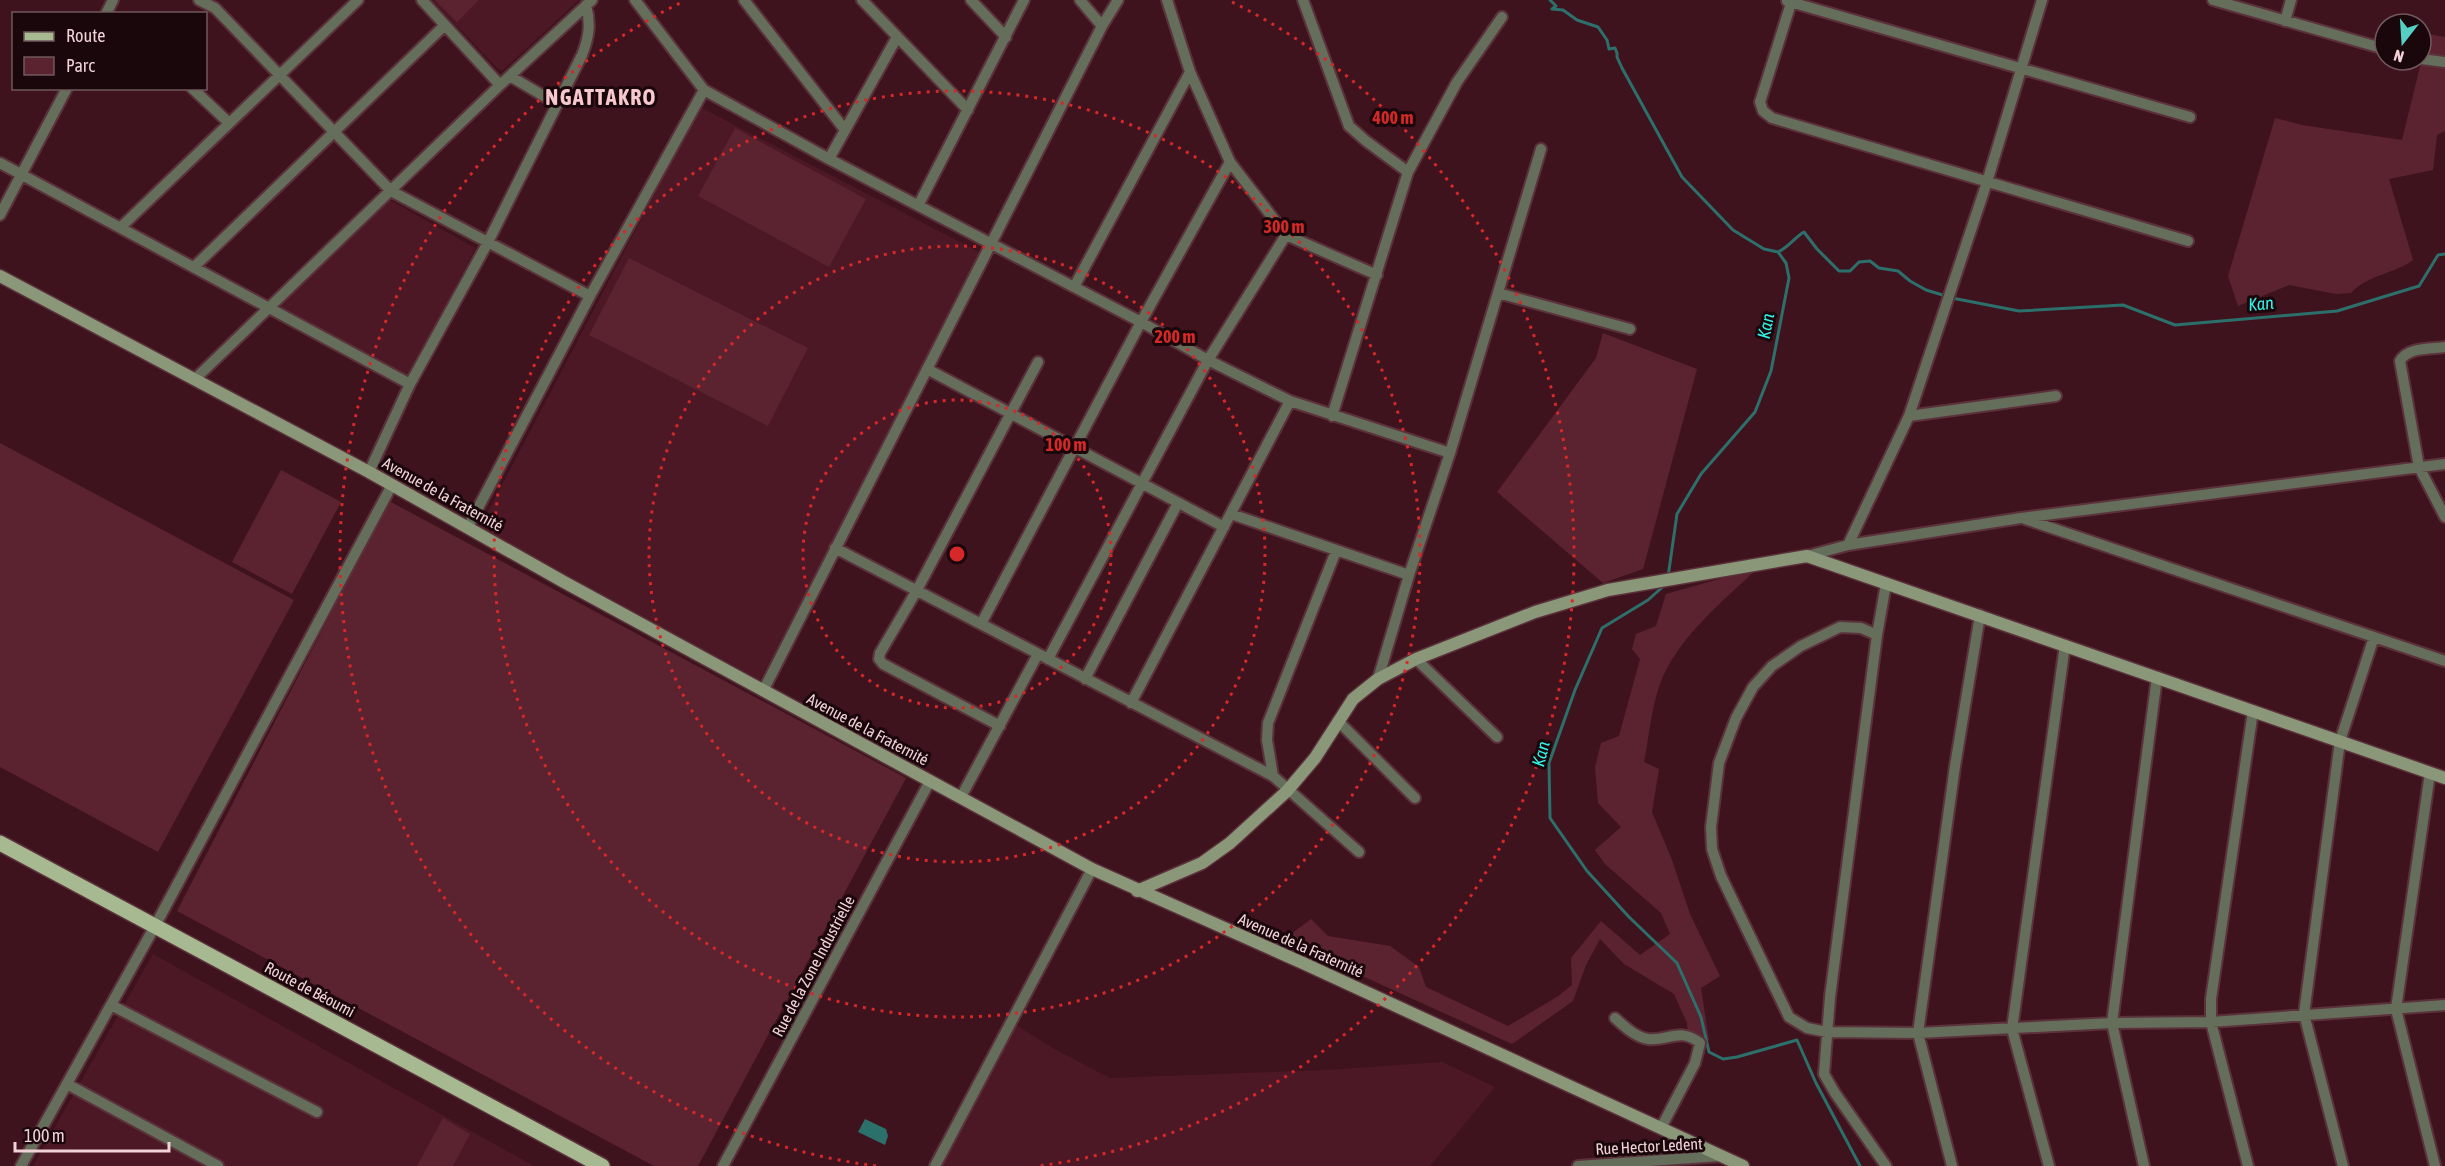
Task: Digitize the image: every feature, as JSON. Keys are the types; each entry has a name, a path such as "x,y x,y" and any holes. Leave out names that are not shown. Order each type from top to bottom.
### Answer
{"main road":[{"name":"Route de Béoumi","path":"0,843 603,1166"}],"street":[{"path":"199,0 215,8 391,191 487,244 590,296"},
{"path":"215,8 224,0"},
{"path":"121,227 228,122 358,0"},
{"path":"422,0 500,85"},
{"path":"635,0 704,90 829,159 919,204 1208,360 1290,401 1450,453"},
{"path":"744,0 845,130"},
{"path":"862,0 968,110"},
{"path":"970,0 1006,37"},
{"path":"919,204 1024,0"},
{"path":"1080,0 1102,26"},
{"path":"763,691 1102,26 1118,0"},
{"path":"1167,0 1190,72 1230,162 1286,235 1377,275"},
{"path":"1303,0 1349,126 1408,172"},
{"path":"1848,545 1909,416 1987,182 2042,0"},
{"path":"2213,0 2373,46"},
{"path":"2285,21 2291,0"},
{"path":"2188,241 1772,118 1763,111 1760,102 1789,1 2190,117"},
{"path":"195,380 500,85 589,3"},
{"path":"369,472 410,384 487,244 582,55 589,36 589,3"},
{"path":"1332,416 1408,172 1473,55 1502,17"},
{"path":"194,267 445,25"},
{"path":"829,159 897,37"},
{"path":"1074,287 1190,72"},
{"path":"510,76 557,104"},
{"path":"0,215 66,90"},
{"path":"194,90 228,122"},
{"path":"468,527 590,296 704,90"},
{"path":"1378,679 1409,575 1450,453 1541,149"},
{"path":"981,624 1141,322 1230,162"},
{"path":"0,163 410,384"},
{"path":"962,797 1000,726 1043,656 1141,483 1208,360 1286,235"},
{"name":"Avenue de la Fraternité","path":"0,276 369,472 763,691 1092,869 1316,969 1743,1166"},
{"path":"1498,293 1630,329"},
{"path":"2445,347 2409,352 2403,355 2400,361 2419,467 2445,517"},
{"path":"1000,726 883,664 879,659 1038,362"},
{"path":"927,369 1224,527"},
{"path":"1909,416 2056,396"},
{"path":"1131,703 1290,401"},
{"path":"1137,891 1202,863 1230,843 1287,791 1316,758 1353,699 1378,679 1416,659 1535,612 1608,590 1807,556 1848,545 2021,518 2445,464"},
{"path":"21,1166 155,926 392,485"},
{"path":"1085,679 1178,503"},
{"path":"1231,514 1409,575"},
{"path":"2021,518 2445,661"},
{"path":"835,548 1273,776 1287,791 1359,852"},
{"path":"1273,776 1267,740 1269,723 1336,551"},
{"path":"1807,556 2445,778"},
{"path":"1886,584 1877,635 1830,997 1824,1074 1886,1166"},
{"path":"1952,1166 1918,1033 1955,766 1980,615"},
{"path":"1877,635 1861,628 1840,627 1801,646 1772,666 1753,687 1736,718 1719,763 1711,827 1712,849 1726,886 1789,1017 1807,1028 1827,1032 1918,1033 2112,1023 2211,1022 2445,1005"},
{"path":"2343,1166 2304,1014 2340,741 2374,637"},
{"path":"2049,1166 2012,1029 2065,645"},
{"path":"1416,659 1497,737"},
{"path":"2144,1166 2112,1023 2157,677"},
{"path":"2248,1166 2211,1022 2211,999 2253,711"},
{"path":"1338,721 1415,798"},
{"path":"2430,773 2396,1009 2435,1166"},
{"name":"Rue de la Zone Industrielle","path":"723,1166 930,781"},
{"path":"935,1166 1092,869"},
{"path":"111,1005 317,1112"},
{"path":"1615,1018 1628,1030 1647,1039 1677,1035 1691,1037 1700,1043 1695,1063 1661,1128"},
{"path":"67,1084 218,1166"},
{"name":"Rue Hector Ledent","path":"1578,1166 1721,1156"}],"shaded area":[{"path":"432,0 579,0 503,70 498,69"},
{"path":"700,107 983,254 760,680 479,529"},
{"path":"388,199 475,248 409,379 277,307"},
{"path":"153,954 534,1166 33,1166"},
{"path":"1013,1023 1056,1050 1110,1078 1326,1070 1442,1062 1495,1087 1430,1166 939,1166"}],"green space":[{"path":"435,0 479,0 457,22"},
{"path":"2433,35 2445,37 2445,131 2437,135 2433,170 2389,179 2413,260 2398,269 2365,282 2351,293 2336,294 2289,285 2238,306 2228,276 2275,118 2302,125 2402,140 2419,72 2433,72"},
{"path":"735,128 866,199 829,267 698,196"},
{"path":"629,258 808,348 768,426 589,335"},
{"path":"1603,333 1697,369 1643,569 1603,583 1497,492 1596,358"},
{"path":"0,443 294,600 158,852 0,767"},
{"path":"281,470 341,502 292,594 232,562"},
{"path":"389,501 906,778 698,1166 654,1166 177,911"},
{"path":"1758,568 1702,621 1667,667 1654,703 1644,762 1659,769 1652,812 1672,860 1690,914 1720,976 1701,988 1709,1040 1689,1044 1687,1023 1674,994 1624,964 1600,939 1586,965 1573,1001 1512,1044 1283,940 1311,919 1328,936 1390,946 1419,967 1426,987 1508,1026 1557,997 1572,985 1571,958 1601,921 1640,955 1670,934 1661,913 1605,864 1595,850 1621,827 1598,803 1595,767 1601,743 1619,736 1640,659 1632,649 1636,634 1656,626 1666,594"},
{"path":"443,1118 470,1134 453,1166 417,1166"}],"water":[{"path":"865,1119 886,1129 888,1136 885,1145 858,1132"}],"waterway":[{"name":"Kan","path":"1550,0 1556,6 1552,9 1563,10 1577,20 1598,27 1607,40 1609,49 1615,48 1622,68 1682,177 1733,230 1764,249 1778,252 1804,232 1839,271 1850,271 1859,262 1870,261 1879,268 1898,271 1926,290 1946,296"},
{"name":"Kan","path":"1668,577 1677,514 1701,474 1755,412 1771,371 1789,278 1786,263 1778,252"},
{"name":"Kan","path":"1952,298 2019,311 2123,305 2175,325 2337,311 2419,286 2438,255 2445,254"},
{"name":"Kan","path":"1667,583 1648,600 1602,628 1575,690 1549,763 1550,818 1587,871 1629,917 1677,963 1701,1017 1709,1052 1723,1059 1797,1040 1816,1083 1860,1166"}],"district":[{"name":"NGATTAKRO","path":"601,97"}]}
